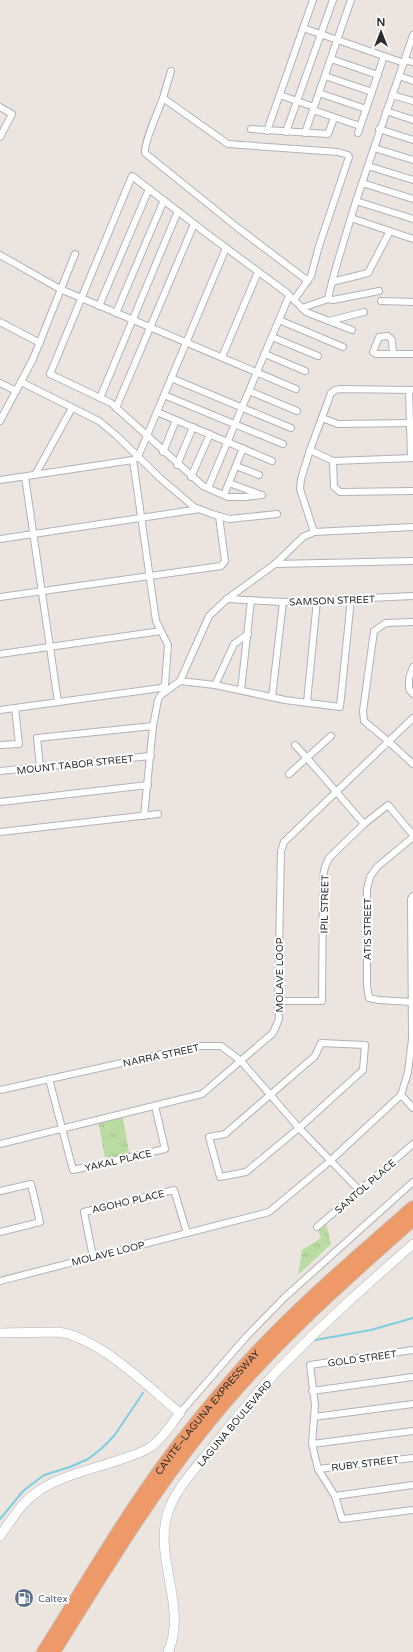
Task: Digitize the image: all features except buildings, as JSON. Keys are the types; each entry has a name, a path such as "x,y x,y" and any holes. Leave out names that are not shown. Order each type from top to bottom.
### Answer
{"highway":[{"name":"CAVITE–LAGUNA EXPRESSWAY","path":"43,1652 136,1504 171,1454 204,1411 270,1338 307,1301 413,1206"},
{"name":"CAVITE–LAGUNA EXPRESSWAY","path":"54,1652 161,1485 215,1414 256,1367 297,1325 413,1220"}],"main road":[{"name":"LAGUNA BOULEVARD","path":"168,1652 174,1620 164,1538 166,1518 174,1499 201,1461 243,1408 286,1362 331,1317 413,1244"},
{"path":"0,1333 58,1332 83,1339 111,1357 180,1413 160,1439 148,1449 64,1479 37,1492 22,1506 0,1536"}],"street":[{"path":"267,130 313,0"},
{"path":"286,132 296,100 333,0"},
{"path":"305,133 351,0"},
{"path":"303,28 384,56 413,62"},
{"path":"328,299 356,201 412,40"},
{"path":"280,95 296,100 359,130 384,56"},
{"path":"331,59 378,75"},
{"path":"171,71 147,139 144,150 145,153 238,228 308,281"},
{"path":"325,76 372,92"},
{"path":"399,76 413,81"},
{"path":"319,93 366,109"},
{"path":"392,94 413,101"},
{"path":"162,98 228,144 347,154 349,157 330,211 311,276 292,298 279,320 208,488"},
{"path":"0,107 12,114 0,137"},
{"path":"386,112 413,120"},
{"path":"251,129 328,134 334,118"},
{"path":"380,129 413,140"},
{"path":"374,148 413,160"},
{"path":"368,166 413,180"},
{"path":"229,483 262,494 244,497 228,497 203,486 162,452 111,403 50,374 132,176 292,298 306,312 352,330"},
{"path":"362,183 413,199"},
{"path":"99,306 149,189"},
{"path":"116,313 164,200"},
{"path":"356,201 413,219"},
{"path":"100,398 178,212"},
{"path":"351,218 413,239"},
{"path":"116,408 194,224"},
{"path":"332,282 368,273 390,231"},
{"path":"0,710 161,688 165,685 169,652 168,645 156,621 142,519 136,459 147,437 226,248"},
{"path":"0,421 40,343 74,254"},
{"path":"0,255 60,289 296,389"},
{"path":"222,357 258,272"},
{"path":"302,308 328,299 333,300 379,291"},
{"path":"381,301 413,302"},
{"path":"329,321 364,312"},
{"path":"279,320 343,347"},
{"path":"0,322 40,343"},
{"path":"272,337 318,356"},
{"path":"265,354 305,371"},
{"path":"393,354 413,354"},
{"path":"171,378 291,428"},
{"path":"21,382 99,421 136,459 194,507 229,519 277,514"},
{"path":"0,383 16,391"},
{"path":"310,450 332,461 412,458 410,422 411,390 335,390 331,393 310,450 300,489 314,532"},
{"path":"249,391 297,411"},
{"path":"164,395 284,444"},
{"path":"35,476 72,408"},
{"path":"157,412 272,461"},
{"path":"322,418 338,424 410,422"},
{"path":"162,452 176,420"},
{"path":"177,465 193,427"},
{"path":"191,477 210,434"},
{"path":"224,495 243,448"},
{"path":"0,480 35,476 136,459"},
{"path":"332,461 332,481 334,488 340,492 350,493 413,490"},
{"path":"236,466 259,475"},
{"path":"25,477 58,702"},
{"path":"0,539 142,519 200,509"},
{"path":"0,597 222,566 225,562 219,516"},
{"path":"144,816 153,726 158,700 161,695 180,681 209,616 227,599 275,564 303,537 314,532 413,527"},
{"path":"275,564 413,561"},
{"name":"SAMSON STREET","path":"227,599 284,602 413,596"},
{"path":"180,681 215,685 285,700 340,707 351,599"},
{"path":"241,690 251,600"},
{"path":"307,702 317,600"},
{"path":"272,697 284,602"},
{"path":"413,622 386,623 374,631 362,711 364,722 413,764"},
{"path":"0,654 161,631"},
{"path":"215,685 234,644 248,634"},
{"path":"413,667 409,689 413,694"},
{"path":"0,745 19,744 15,708"},
{"name":"MOLAVE LOOP","path":"0,1144 202,1094 274,1033 279,1019 278,1001 281,851 284,842 335,791 413,718"},
{"path":"40,766 37,738 153,726"},
{"path":"289,774 330,736"},
{"path":"294,746 307,758 364,824"},
{"name":"MOUNT TABOR STREET","path":"0,771 151,756"},
{"path":"0,802 148,785"},
{"name":"IPIL STREET","path":"278,1001 322,1001 325,866 329,858 364,824 388,805 413,836"},
{"path":"0,832 158,814"},
{"name":"ATIS STREET","path":"411,1002 369,998 367,986 367,888 370,877 377,867 413,836"},
{"path":"413,896 411,906 412,1039 408,1072 401,1095 413,1108"},
{"path":"321,1043 365,1045 363,1070 299,1128 246,1172 220,1177 209,1137 225,1134 315,1056 321,1043"},
{"name":"NARRA STREET","path":"0,1090 198,1046 221,1046 241,1061 299,1128 359,1190"},
{"name":"YAKAL PLACE","path":"49,1079 73,1170 166,1149 154,1106"},
{"name":"MOLAVE LOOP","path":"0,1281 269,1212 330,1161 401,1095"},
{"name":"SANTOL PLACE","path":"317,1227 413,1144"},
{"path":"180,1413 251,1332 285,1296 413,1182"},
{"path":"0,1191 31,1184 40,1222 0,1232"},
{"name":"AGOHO PLACE","path":"93,1257 84,1212 174,1190 187,1233"},
{"name":"GOLD STREET","path":"312,1391 310,1365 413,1350"},
{"path":"413,1377 312,1391 315,1405 312,1444 318,1469 335,1496 342,1519 413,1510"},
{"path":"314,1417 413,1404"},
{"path":"312,1444 413,1431"},
{"name":"RUBY STREET","path":"318,1469 413,1458"},
{"path":"335,1496 413,1485"}],"green space":[{"path":"122,1114 130,1157 106,1163 98,1120"},
{"path":"325,1220 331,1244 298,1275 302,1250 321,1238 317,1227"}],"waterway":[{"path":"315,1340 371,1330 413,1318"},
{"path":"0,1519 23,1491 44,1475 70,1467 88,1459 101,1449 114,1436 143,1393"}],"place":[{"name":"Caltex","path":"24,1598"}]}
